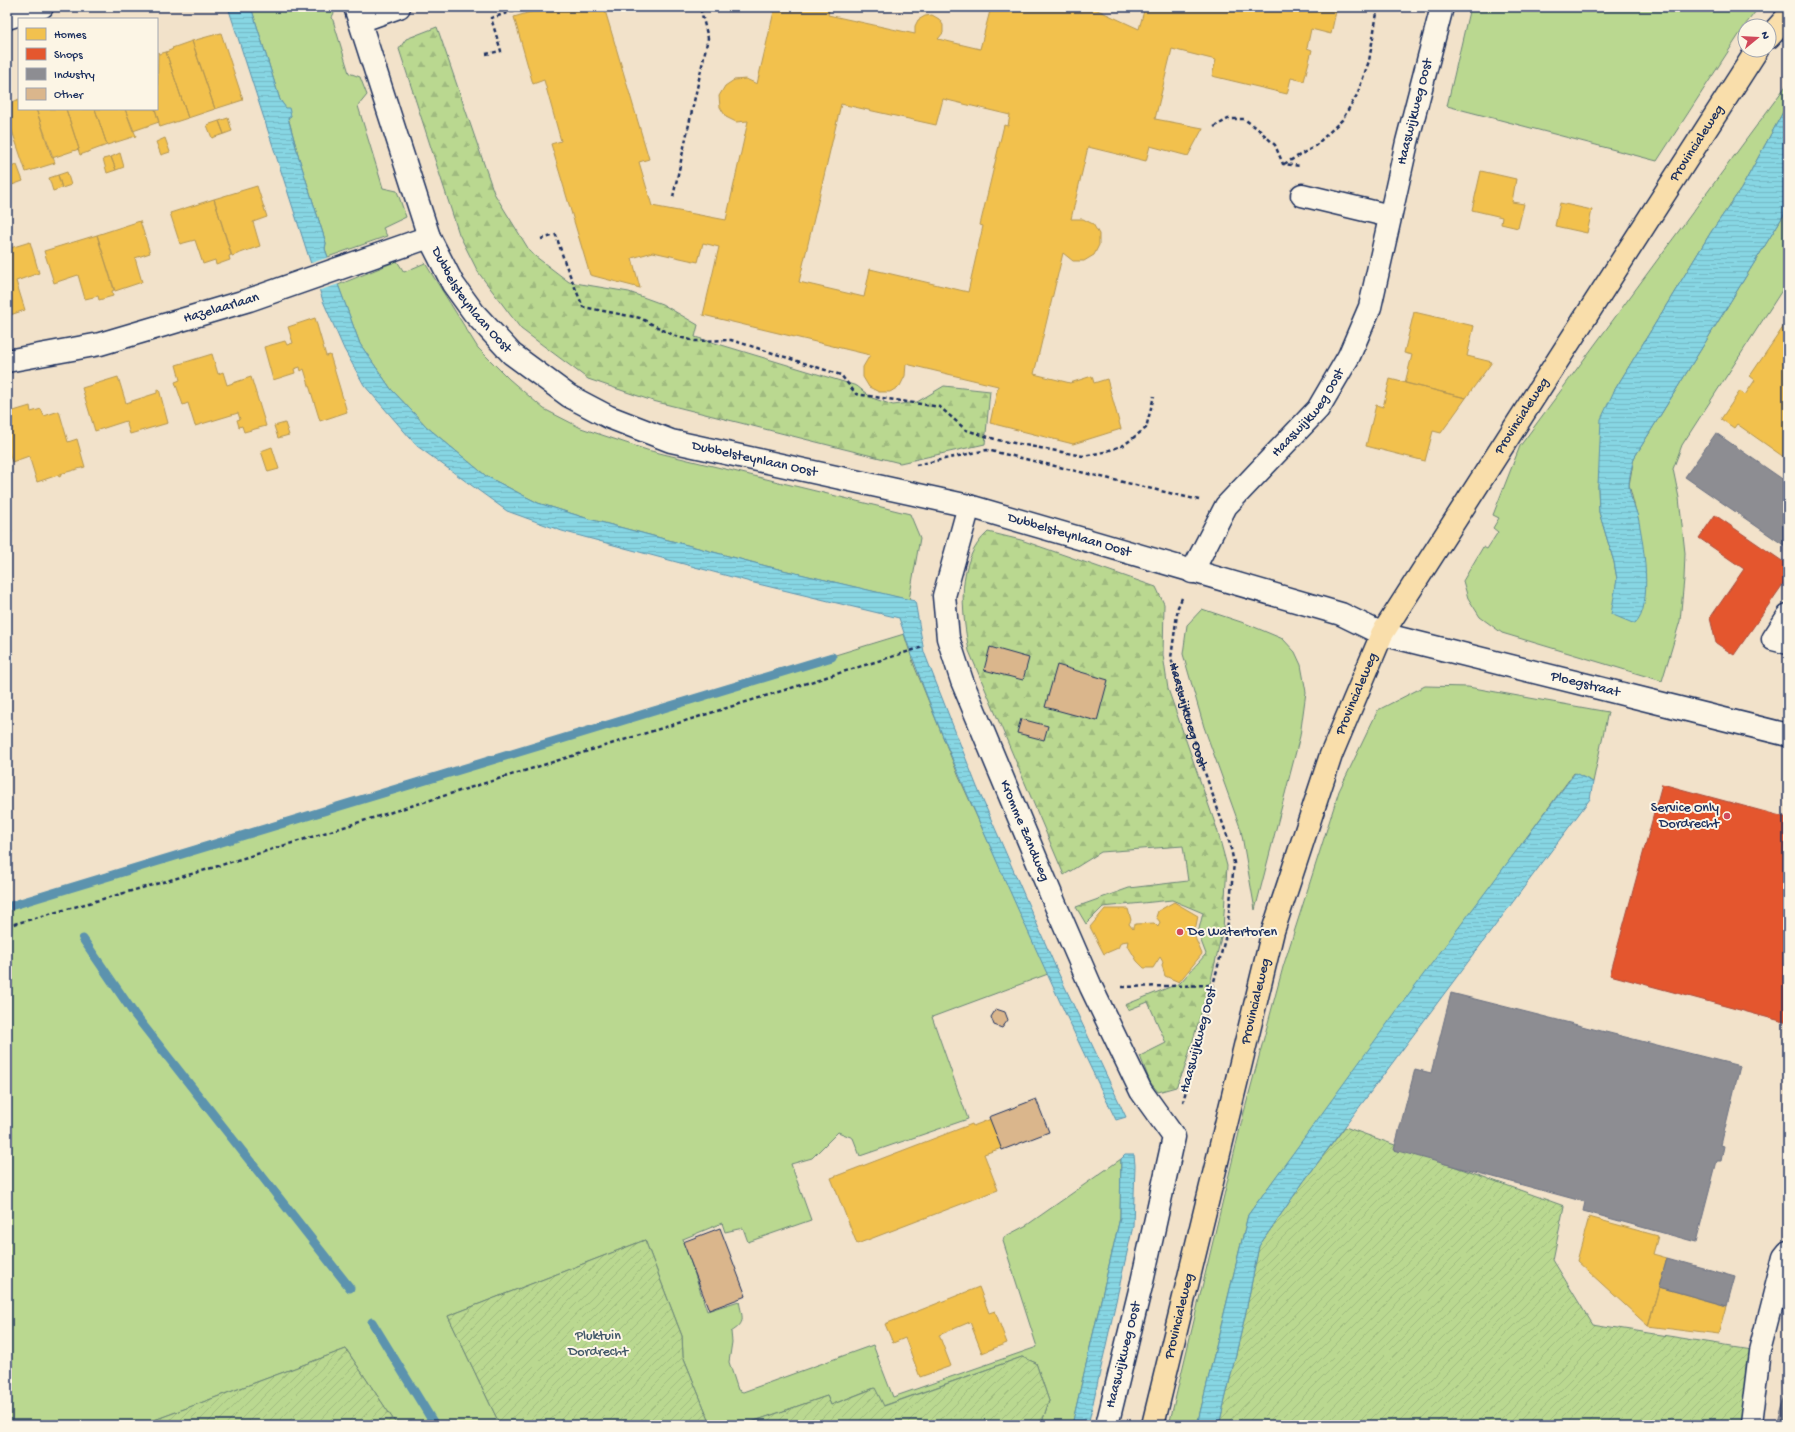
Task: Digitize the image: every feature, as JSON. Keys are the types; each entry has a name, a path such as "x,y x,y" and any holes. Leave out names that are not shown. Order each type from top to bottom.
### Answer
{"main road":[{"path":"1777,28 1788,16"},
{"name":"Provincialeweg","path":"1153,1425 1272,931 1331,755 1382,634 1753,58"}],"street":[{"path":"7,18 42,7"},
{"path":"358,14 399,7"},
{"name":"Haaswijkweg Oost","path":"1192,572 1226,506 1318,409 1349,356 1370,307 1407,142 1442,7"},
{"name":"Dubbelsteynlaan Oost","path":"358,14 430,237 453,284 474,313 512,354 570,396 610,417 670,441 969,506 1192,572 1341,614 1382,634"},
{"path":"1302,195 1390,216"},
{"name":"Hazelaarlaan","path":"7,361 100,344 249,300 310,277 430,237"},
{"name":"Kromme Zandweg","path":"969,506 944,596 948,638 962,680 1091,987 1141,1091 1174,1137"},
{"path":"1788,616 1773,639 1788,643"},
{"name":"Ploegstraat","path":"1382,634 1788,735"},
{"name":"Haaswijkweg Oost","path":"1107,1425 1142,1282 1174,1137"},
{"path":"1751,1425 1763,1334 1784,1258 1788,1252"}],"path":[{"path":"486,54 501,51 491,18 528,7"},
{"path":"674,197 708,38 700,7"},
{"path":"1283,164 1314,147 1342,120 1357,95 1369,61 1378,7"},
{"path":"1214,127 1228,119 1244,119 1275,145 1283,164"},
{"path":"1283,164 1306,167"},
{"path":"541,239 556,235 565,263 583,307 640,318 675,336 695,341 731,340 754,347 841,375 856,394 940,407 966,430 998,440 1083,456 1104,452 1124,445 1146,428 1154,396"},
{"path":"909,466 987,450 1226,506"},
{"name":"Haaswijkweg Oost","path":"1174,1137 1228,931 1234,863 1230,844 1199,756 1171,658 1178,607 1192,572"},
{"path":"7,926 202,871 928,645"},
{"path":"1091,987 1152,988 1214,985"}],"green space":[{"path":"251,7 337,7 332,17 349,73 360,77 367,95 358,106 383,188 397,191 406,217 383,228 387,236 328,257 325,249 326,243 299,158 288,117 291,116 280,100"},
{"path":"1470,7 1759,7 1751,18 1737,18 1737,38 1657,161 1447,106"},
{"path":"437,27 494,193 531,253 569,282 629,292 662,304 698,325 695,337 857,386 872,398 893,405 917,402 944,386 990,391 985,444 900,463 653,401 588,379 521,329 478,272 459,234 399,49 406,39"},
{"path":"1788,83 1788,103 1741,189 1711,232 1614,391 1600,464 1598,486 1599,512 1614,562 1617,579 1615,596 1638,519 1629,485 1634,458 1788,208 1788,281 1682,445 1673,469 1679,498 1685,553 1684,579 1680,621 1662,681 1502,633 1480,617 1468,598 1463,581 1483,547 1487,549 1498,532 1493,528 1499,518 1493,515 1520,446"},
{"path":"397,261 404,272 425,263 478,348 509,379 544,409 581,428 647,450 910,514 920,538 909,600 766,566 589,519 538,503 486,476 427,427 391,389 360,344 338,285"},
{"path":"988,532 1021,540 1156,587 1164,604 1163,655 1168,689 1217,829 1227,866 1223,929 1211,980 1184,1070 1176,1087 1158,1092 1150,1082 1140,1056 1166,1043 1148,1002 1128,1010 1125,1005 1180,983 1206,954 1198,933 1203,913 1172,900 1103,907 1086,924 1076,907 1129,888 1188,881 1183,846 1101,852 1064,875 969,651 963,604 966,572 970,557 977,544"},
{"path":"1202,609 1247,624 1283,639 1295,652 1301,665 1306,692 1300,736 1255,910 1241,830 1204,727 1183,654 1187,625"},
{"path":"904,634 914,665 959,777 1048,974 932,1017 968,1119 860,1156 853,1138 838,1132 812,1158 791,1164 811,1220 748,1242 743,1228 725,1232 722,1223 683,1239 707,1311 739,1301 742,1319 739,1325 731,1332 732,1342 729,1362 738,1390 743,1392 873,1345 893,1397 1037,1347 1003,1241 1004,1237 1027,1225 1121,1159 1120,1218 1072,1425 1041,1425 1049,1401 1036,1363 1022,1357 883,1406 874,1388 831,1405 827,1396 743,1425 711,1425 683,1356 682,1336 645,1240 448,1316 500,1425 397,1425 346,1349 141,1425 7,1425 7,907 48,896"},
{"path":"1425,686 1468,687 1608,712 1593,782 1574,773 1248,1215 1197,1425 1169,1425 1243,1116 1283,967 1339,791 1378,710"},
{"path":"1345,1127 1564,1206 1553,1260 1592,1324 1751,1349 1743,1425 1219,1425 1245,1316 1259,1246 1304,1181"},
{"name":"Pluktuin Dordrecht","path":"645,1240 682,1336 683,1356 711,1425 500,1425 448,1316"},
{"path":"346,1349 397,1425 141,1425"},
{"path":"1022,1357 1036,1363 1049,1401 1041,1425 743,1425 827,1396 831,1405 875,1388 884,1406"}],"water":[{"path":"228,7 251,7 280,100 286,108 289,108 291,116 288,118 326,243 325,249 360,344 391,389 427,427 486,476 538,503 589,519 766,566 915,601 924,652 977,787 1056,968 1126,1117 1116,1120 1048,975 950,754 923,686 899,618 754,583 562,531 507,511 417,446 364,385 344,349 323,301"},
{"path":"1788,103 1788,208 1634,458 1629,489 1638,517 1646,573 1644,603 1641,615 1635,624 1611,614 1617,579 1614,562 1599,512 1598,486 1601,419 1614,391 1711,232 1741,189"},
{"path":"1575,773 1593,782 1590,799 1304,1181 1259,1246 1245,1316 1219,1425 1197,1425 1248,1215 1411,991"},
{"path":"1125,1155 1134,1155 1133,1226 1088,1425 1072,1425 1120,1218 1121,1159"}],"pier":[{"path":"330,257 339,284 317,291 308,264"}],"building: Homes":[{"path":"547,7 568,7 569,10 578,7 604,7 649,159 639,162 652,206 726,220 748,121 736,122 726,117 720,107 719,96 725,86 734,80 746,79 757,84 775,7 830,7 828,15 915,34 915,26 918,20 925,16 932,15 939,19 943,25 943,33 938,39 980,49 991,7 1091,7 1139,29 1145,7 1337,7 1331,34 1311,29 1307,48 1312,50 1304,81 1291,78 1287,94 1212,76 1216,60 1172,49 1155,119 1203,128 1188,156 1150,146 1146,161 1088,147 1071,219 1083,219 1093,224 1099,234 1099,245 1094,255 1084,261 1073,261 1063,253 1034,374 1070,383 1092,376 1094,383 1107,379 1121,429 1073,444 990,423 998,386 906,364 905,376 900,386 890,392 879,392 869,387 863,377 863,367 870,355 703,315 719,247 703,243 698,262 653,252 632,258 640,288 590,275 551,144 561,141 544,80 533,84 514,17","holes":["943,99 1010,115 1008,126 1004,125 980,225 983,226 968,292 870,269 864,297 799,282 841,104 936,125"]},
{"path":"221,33 243,100 215,109 192,41"},
{"path":"192,41 215,109 188,118 166,52 173,49 172,48"},
{"path":"158,52 159,54 166,52 188,118 160,127 155,110 158,110"},
{"path":"18,100 18,110 36,110 55,163 26,172 7,116 7,105"},
{"path":"36,110 66,110 79,149 52,158"},
{"path":"66,110 95,110 107,145 80,155"},
{"path":"95,110 125,110 136,136 107,145"},
{"path":"125,110 155,110 159,122 133,131"},
{"path":"228,118 232,131 224,134 219,121"},
{"path":"219,121 224,134 212,138 207,125"},
{"path":"165,138 170,152 161,155 156,142"},
{"path":"120,153 124,167 116,170 111,157"},
{"path":"111,157 116,170 107,173 103,159"},
{"path":"17,165 23,181 12,185 7,168"},
{"path":"1481,171 1516,179 1512,202 1524,204 1518,228 1501,224 1502,217 1472,210"},
{"path":"67,172 71,185 62,188 58,175"},
{"path":"58,175 62,188 53,191 49,178"},
{"path":"257,186 267,217 253,222 260,246 232,256 214,199"},
{"path":"214,199 231,255 229,256 230,260 216,265 215,260 203,264 195,240 180,244 170,213"},
{"path":"1560,203 1592,210 1587,233 1555,226"},
{"path":"140,221 150,253 135,258 142,282 115,291 97,235"},
{"path":"97,235 114,290 112,291 113,296 99,300 98,296 85,299 78,275 54,283 44,251"},
{"path":"30,242 39,273 16,281 25,310 7,316 7,249"},
{"path":"1414,312 1474,326 1467,356 1492,362 1466,398 1405,383 1412,355 1404,353"},
{"path":"315,318 326,356 330,355 347,412 320,421 304,369 301,371 300,367 294,369 295,373 273,380 264,347 285,341 287,345 293,343 288,327"},
{"path":"1788,320 1788,460 1737,424 1734,428 1721,419 1740,391 1745,395 1755,380 1750,376"},
{"path":"212,354 218,374 223,372 227,385 251,377 266,426 244,432 242,426 239,427 237,420 240,419 238,413 195,426 188,403 183,405 175,382 180,380 176,365"},
{"path":"118,377 126,403 157,393 157,390 159,389 168,423 130,434 126,421 95,431 82,388"},
{"path":"1390,379 1466,398 1441,433 1433,431 1425,461 1366,446 1376,405 1383,407"},
{"path":"30,406 31,412 41,409 44,416 59,411 68,442 77,439 85,467 60,474 61,476 59,477 58,475 37,482 29,456 12,462 7,447 7,413"},
{"path":"285,423 289,435 278,438 274,426"},
{"path":"272,447 279,469 268,472 261,451"},
{"path":"7,520 9,520 12,532 7,533"},
{"path":"1174,902 1198,916 1194,935 1202,954 1179,982 1165,976 1162,965 1163,962 1160,957 1153,968 1144,968 1137,961 1127,946 1128,941 1121,942 1118,948 1104,954 1090,927 1105,909 1128,909 1131,920 1129,924 1133,929 1133,926 1136,924 1154,923 1158,927 1160,922 1156,917 1158,911"},
{"path":"991,1119 1002,1148 984,1154 998,1190 857,1244 831,1178 972,1124 973,1126"},
{"path":"1589,1217 1658,1236 1653,1254 1667,1258 1648,1326 1577,1261"},
{"path":"979,1287 989,1313 995,1311 1007,1343 982,1353 970,1322 939,1335 951,1366 920,1377 905,1338 893,1343 885,1324"},
{"path":"1659,1287 1727,1306 1719,1335 1648,1326"}],"building: Shops":[{"path":"1715,515 1788,565 1788,577 1734,655 1716,643 1710,618 1744,569 1699,538"},
{"path":"1662,784 1788,818 1788,1023 1610,975"}],"building: Industry":[{"path":"1716,433 1788,483 1788,548 1685,477"},
{"path":"1451,993 1740,1066 1721,1145 1724,1146 1721,1161 1717,1161 1696,1242 1583,1211 1585,1202 1394,1150 1415,1069 1431,1073"},
{"path":"1667,1258 1735,1277 1727,1306 1659,1287"},
{"path":"1788,1386 1788,1425 1777,1425"}],"building: Other":[{"path":"990,647 1029,658 1023,680 984,670"},
{"path":"1057,665 1108,680 1097,721 1045,707"},
{"path":"1021,719 1048,726 1044,740 1017,733"},
{"path":"996,1009 1005,1012 1008,1020 1002,1028 994,1025 991,1017"},
{"path":"1036,1099 1049,1132 1002,1150 989,1117"},
{"path":"720,1228 746,1296 709,1310 683,1242"}],"waterway":[{"path":"7,907 832,657"},
{"path":"83,939 135,1015 350,1288"},
{"path":"372,1322 435,1425"}],"place":[{"name":"Service Only Dordrecht","path":"1727,816"},
{"name":"De Watertoren","path":"1180,932"}]}
